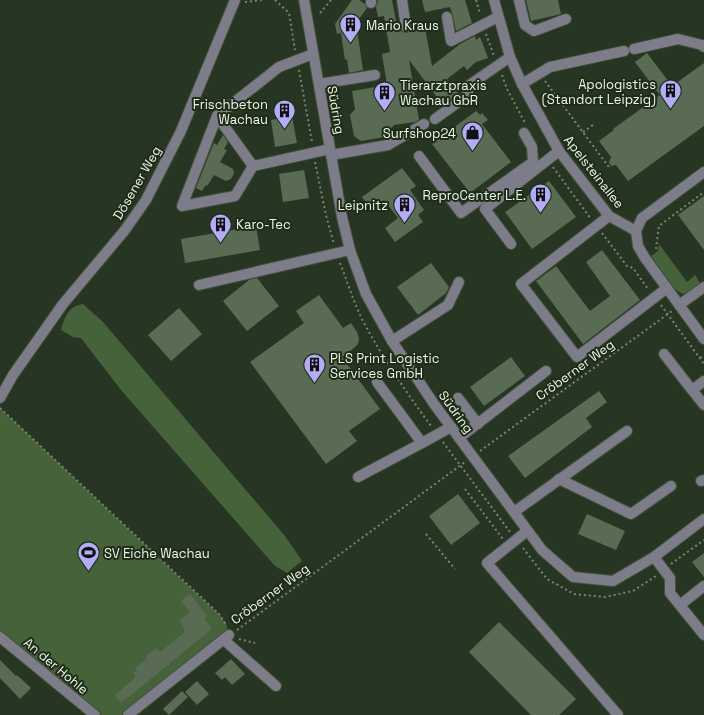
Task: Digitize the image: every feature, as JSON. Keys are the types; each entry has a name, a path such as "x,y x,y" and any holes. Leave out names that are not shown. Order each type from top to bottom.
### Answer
{"street":[{"name":"Südring","path":"304,0 342,217 350,250 366,294 392,340 434,404 527,531 542,550 573,576 613,582 654,557 704,519"},
{"path":"402,0 406,27"},
{"name":"Apelsteinallee","path":"494,0 510,57 522,84 559,151 609,216 636,232"},
{"path":"519,0 525,25 534,31 566,19"},
{"name":"Dösener Weg","path":"0,398 13,375 63,304 125,230 146,200 181,131 234,2"},
{"path":"447,17 451,41 498,17"},
{"path":"522,84 550,66 678,39 702,44 704,47"},
{"path":"313,54 279,67 217,116 182,206 235,196 253,166 330,152 388,145 424,124"},
{"path":"435,119 468,95 468,86 510,57"},
{"path":"319,84 375,74"},
{"path":"217,116 253,166"},
{"path":"419,156 461,213 533,162 532,147 524,133"},
{"path":"511,244 485,209 559,151"},
{"path":"704,172 642,218 636,232 638,246 644,258 704,338"},
{"path":"609,216 520,284 577,357 666,288"},
{"path":"199,285 350,250"},
{"path":"392,340 448,305 459,282"},
{"path":"679,305 704,287"},
{"path":"664,354 704,405"},
{"path":"459,438 546,371"},
{"path":"692,390 704,381"},
{"path":"377,382 422,443"},
{"path":"458,398 478,424"},
{"path":"358,477 451,427"},
{"path":"514,512 628,431"},
{"path":"559,479 631,514 671,486"},
{"path":"527,531 487,563 618,715"},
{"path":"654,557 670,578 670,593 704,635"},
{"path":"680,605 704,586"},
{"name":"An der Hohle","path":"0,636 95,715"},
{"path":"128,715 227,638 276,686"}],"path":[{"path":"234,2 262,0"},
{"path":"320,13 330,0"},
{"path":"539,73 608,166 610,165"},
{"path":"583,132 593,125"},
{"path":"656,249 659,226 704,192"},
{"name":"Cröberner Weg","path":"481,450 679,305"},
{"path":"700,358 704,355"},
{"path":"0,408 219,614 226,624 227,638 255,643"},
{"name":"Cröberner Weg","path":"227,638 460,465"},
{"path":"465,489 508,546"},
{"path":"426,534 455,569"},
{"path":"670,565 704,540"}],"green space":[{"path":"659,244 687,282 695,275 700,283 686,293 682,294 675,289 651,256 658,251"},
{"path":"83,304 103,322 285,536 302,561 287,573 275,566 121,390 81,338 73,337 61,330 68,313 74,307"},
{"name":"SV Eiche Wachau","path":"0,408 219,614 226,624 229,635 128,715 95,715 0,637"}],"building":[{"path":"352,0 359,0 365,4 367,8 356,23 363,70 349,73 347,59 345,60 341,33 337,34 335,24"},
{"path":"378,0 392,0 398,32 401,31 407,33 412,30 425,28 432,66 460,44 475,36 476,40 480,37 488,58 476,62 467,70 464,66 447,79 459,94 443,105 409,60 419,120 394,125 385,137 361,141 354,136 350,115 355,109 352,91 387,85 382,54 390,52 384,16 378,17 376,7"},
{"path":"422,0 465,0 472,23 456,31 450,7 425,12"},
{"path":"526,0 558,0 561,14 531,21"},
{"name":"Apologistics (Standort Leipzig)","path":"647,53 672,86 704,63 704,126 628,181 616,165 611,166 609,162 611,157 599,141 660,95 635,62"},
{"name":"Surfshop24","path":"476,111 480,115 482,113 488,120 482,124 511,162 470,193 432,144"},
{"name":"Frischbeton Wachau","path":"292,116 297,143 275,147 271,120"},
{"path":"223,135 228,142 224,149 227,150 220,162 233,169 234,173 231,179 226,181 214,175 202,191 196,188 214,143 217,145"},
{"path":"402,168 416,186 410,190 424,210 418,215 423,222 395,242 385,228 398,218 384,200 371,209 362,197"},
{"path":"304,170 309,198 283,202 279,174"},
{"name":"ReproCenter L.E.","path":"549,181 576,217 532,249 505,212"},
{"path":"704,196 704,250 678,215"},
{"name":"Karo-Tec","path":"256,226 260,250 185,263 181,239"},
{"path":"602,250 640,300 583,344 536,281 556,266 590,311 610,296 586,262"},
{"path":"431,263 449,287 446,293 418,315 397,287"},
{"path":"257,278 279,306 247,331 223,301 249,280"},
{"name":"PLS Print Logistic Services GmbH","path":"319,295 343,328 351,323 357,332 359,338 358,344 342,357 380,409 349,431 357,441 326,464 250,362 304,323 296,311"},
{"path":"179,308 202,334 171,361 148,335"},
{"path":"511,357 525,376 484,406 470,387"},
{"path":"599,391 607,402 586,418 592,427 525,478 508,456"},
{"path":"458,494 480,523 451,545 429,516"},
{"path":"587,514 625,531 616,550 578,534"},
{"path":"704,553 704,577 692,562"},
{"path":"190,594 207,616 204,618 212,629 121,703 115,695 136,677 133,673 137,671 135,668 147,659 145,656 157,648 160,652 185,632 180,620 190,612 181,601"},
{"path":"499,622 576,699 559,715 531,715 469,652"},
{"path":"231,659 245,674 232,685 225,677 222,680 215,673"},
{"path":"0,660 31,688 20,699 0,678"},
{"path":"197,681 209,694 197,705 185,692"},
{"path":"182,691 188,697 169,715 163,709"}],"place":[{"name":"Mario Kraus","path":"351,44"},
{"name":"Apologistics (Standort Leipzig)","path":"671,110"},
{"name":"Tierarztpraxis Wachau GbR","path":"385,112"},
{"name":"Frischbeton Wachau","path":"284,130"},
{"name":"Surfshop24","path":"472,152"},
{"name":"ReproCenter L.E.","path":"541,214"},
{"name":"Leipnitz","path":"404,224"},
{"name":"Karo-Tec","path":"221,244"},
{"name":"PLS Print Logistic Services GmbH","path":"315,384"},
{"name":"SV Eiche Wachau","path":"88,572"}]}
